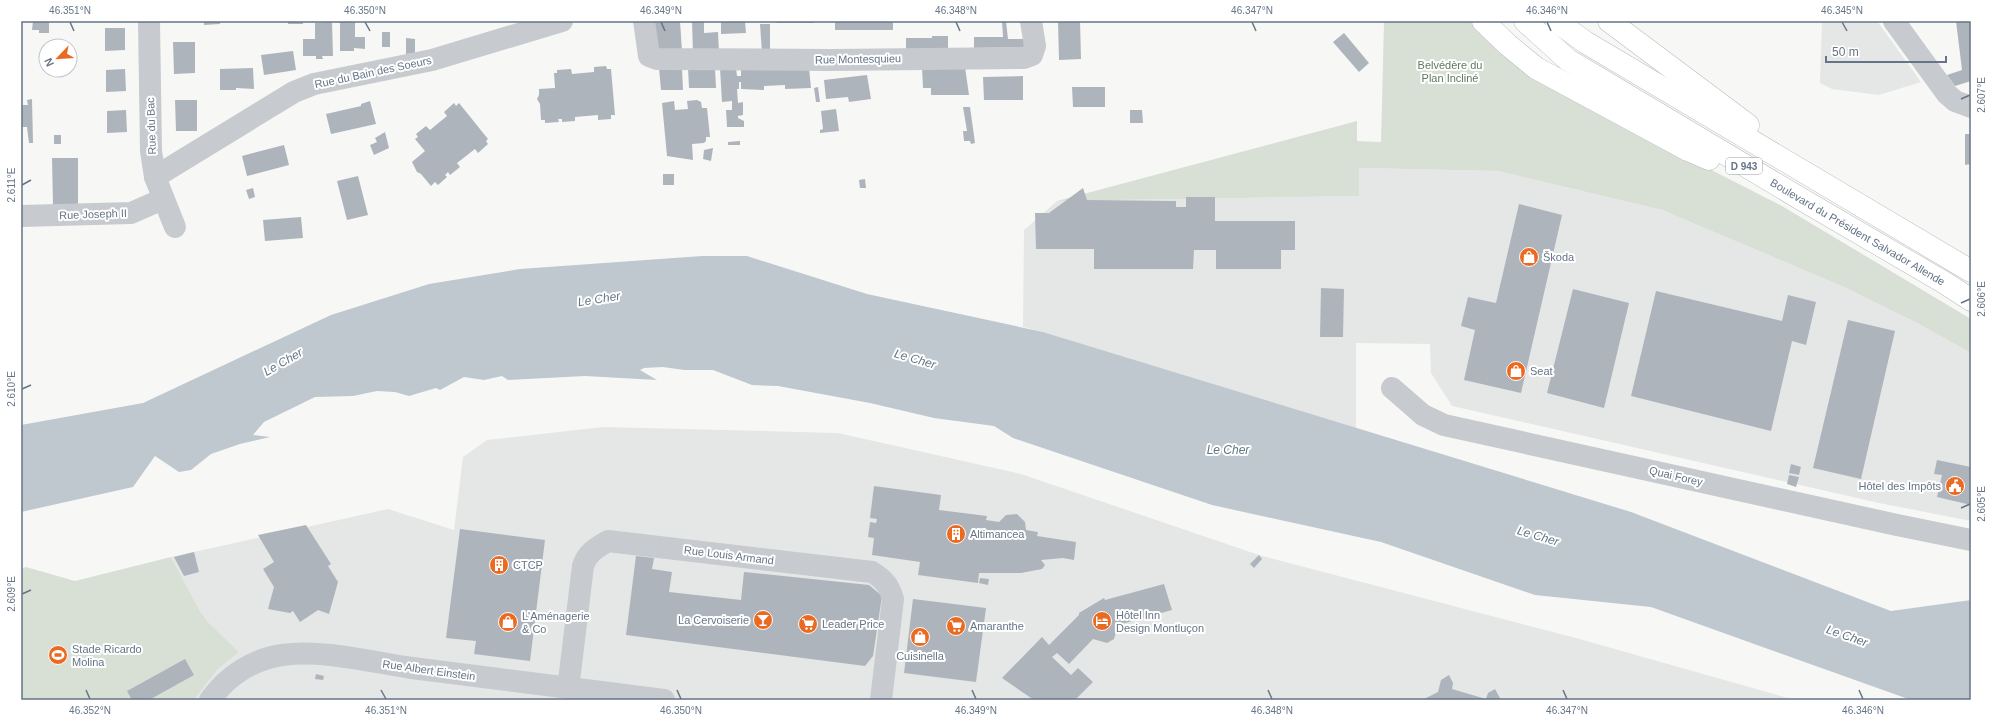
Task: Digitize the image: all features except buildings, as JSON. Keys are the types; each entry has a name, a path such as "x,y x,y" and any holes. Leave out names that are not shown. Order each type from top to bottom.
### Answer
{"main road":[{"path":"1483,21 1508,45 1536,68 1688,150 1801,199"},
{"name":"Boulevard du Président Salvador Allende","path":"1525,21 1568,60 1801,199 1946,283 1971,300"},
{"name":"D 943","path":"1556,21 1585,42 1971,271"},
{"path":"1609,21 1848,198"}],"street":[{"name":"Rue du Bac","path":"149,21 151,150 155,177 175,227"},
{"name":"Rue du Bain des Soeurs","path":"155,177 294,92 314,84 432,60 562,21"},
{"name":"Rue Montesquieu","path":"644,21 649,56 657,60 1024,58 1032,55 1035,46 1031,21"},
{"path":"1894,21 1946,94 1955,101 1971,107"},
{"name":"Rue Joseph II","path":"21,216 131,213 163,199"},
{"name":"Quai Forey","path":"1392,388 1423,416 1444,424 1897,525 1971,540"},
{"name":"Rue Louis Armand","path":"568,689 583,566 586,557 596,548 608,541 872,572 884,579 889,587 893,599 881,700"},
{"name":"Rue Albert Einstein","path":"210,700 220,687 239,671 260,660 283,654 309,654 340,657 473,677 664,700"}],"shaded area":[{"path":"1822,21 1877,21 1921,82 1879,95 1832,89 1820,83"},
{"path":"1359,168 1498,171 1662,210 1844,287 1919,324 1971,353 1971,521 1879,503 1452,406 1431,373 1430,344 1356,343 1356,429 1023,327 1024,230 1057,201 1358,196"},
{"path":"603,427 838,433 1021,474 1259,555 1576,638 1795,700 194,700 217,670 239,652 209,623 201,613 171,557 388,509 454,530 463,457 487,440"}],"green space":[{"name":"Belvédère du Plan Incliné","path":"1384,21 1472,21 1484,34 1641,134 1782,206 1971,319 1971,353 1919,324 1844,287 1662,210 1498,171 1359,168 1359,196 1057,201 1357,121 1357,141 1381,142"},
{"path":"171,557 201,613 209,623 239,652 217,670 194,700 21,700 21,569 26,567 75,581"}],"water":[{"name":"Le Cher","path":"702,256 747,256 867,294 1043,332 1631,512 1891,611 1971,600 1971,700 1911,700 1651,607 1535,595 1381,542 1212,505 1013,438 994,426 934,418 870,403 778,386 752,385 713,370 684,370 663,367 644,368 640,370 657,380 585,376 508,380 502,376 484,380 464,377 440,390 436,388 409,396 395,392 377,391 353,396 315,397 264,422 253,435 270,437 240,444 211,454 191,470 179,472 155,456 133,487 21,512 21,425 143,403 331,315 429,284 520,269"}],"place":[{"name":"Škoda","path":"1529,257"},
{"name":"Seat","path":"1516,371"},
{"name":"Hôtel des Impôts","path":"1955,486"},
{"name":"Altimancea","path":"956,534"},
{"name":"CTCP","path":"499,565"},
{"name":"La Cervoiserie","path":"763,620"},
{"name":"Hôtel Inn Design Montluçon","path":"1102,621"},
{"name":"L'Aménagerie & Co","path":"508,622"},
{"name":"Leader Price","path":"808,624"},
{"name":"Amaranthe","path":"956,626"},
{"name":"Cuisinella","path":"920,637"},
{"name":"Stade Ricardo Molina","path":"58,655"}]}
